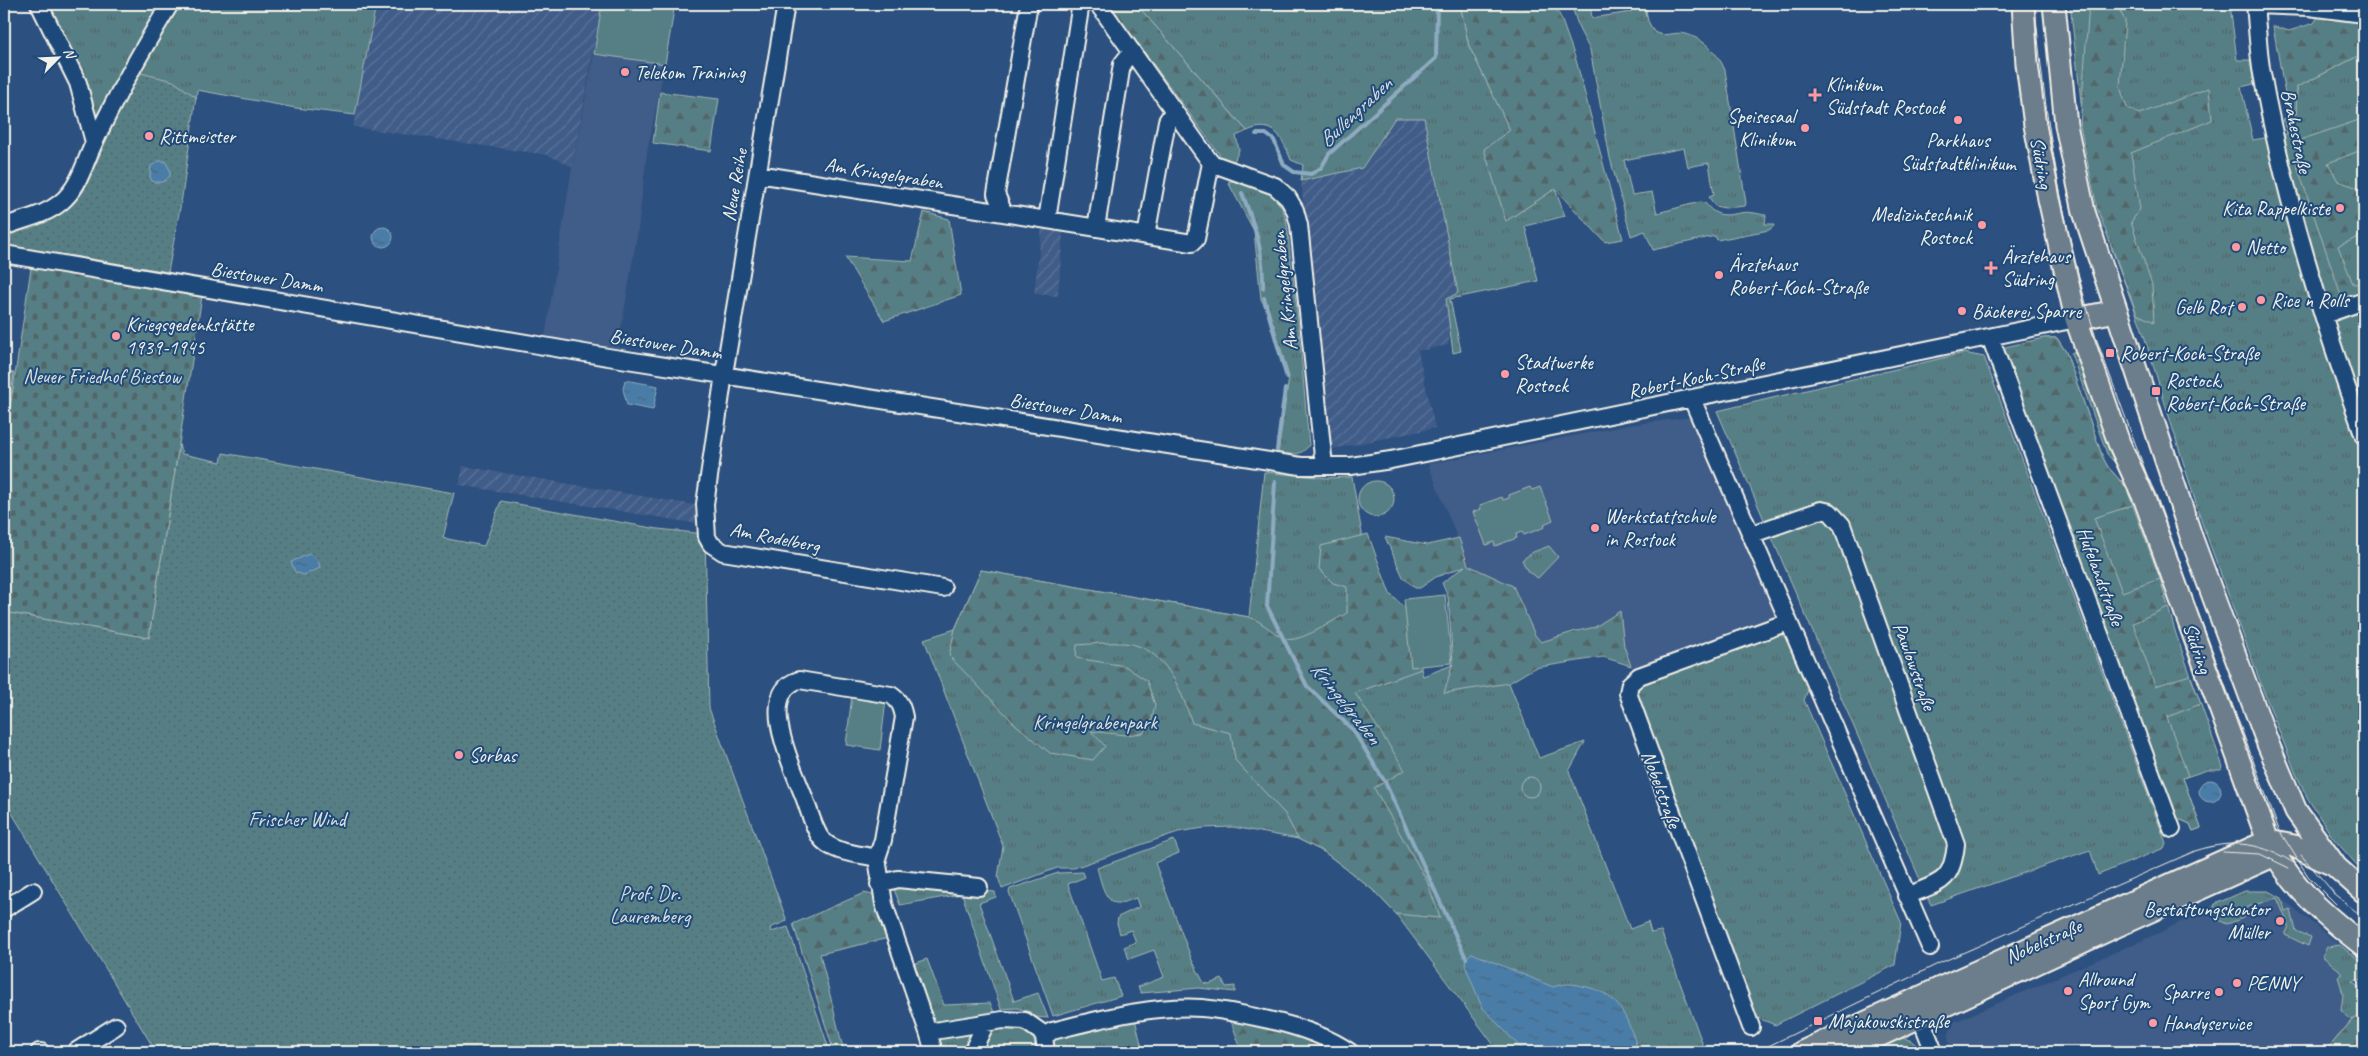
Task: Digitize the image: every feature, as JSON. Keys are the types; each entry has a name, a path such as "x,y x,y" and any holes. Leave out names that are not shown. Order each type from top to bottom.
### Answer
{"main road":[{"name":"Südring","path":"2023,4 2027,64 2050,208 2076,319 2119,443 2145,500 2258,818 2276,846 2294,884 2307,898 2364,946"},
{"name":"Südring","path":"2054,4 2062,88 2076,176 2084,212 2116,311 2146,394 2192,540 2268,744 2296,811 2336,867 2364,892"},
{"path":"2076,319 2116,311"},
{"path":"2276,846 2294,825 2296,811"},
{"path":"2276,846 2309,852 2336,867"},
{"name":"Nobelstraße","path":"1802,1052 1917,1008 2276,846"},
{"name":"Nobelstraße","path":"1853,1050 1917,1008"}],"street":[{"path":"39,4 78,83 94,142"},
{"path":"4,227 44,212 64,200 80,178 94,142 152,33 170,4"},
{"name":"Neue Reihe","path":"724,374 786,4"},
{"path":"1004,213 996,194 1030,4"},
{"path":"1047,220 1080,9 1084,4"},
{"path":"1098,4 1212,164"},
{"path":"2255,4 2308,7 2364,14"},
{"name":"Brahestraße","path":"2255,4 2261,67 2290,201 2332,346 2364,436"},
{"path":"1096,228 1122,64 1132,51"},
{"path":"1146,236 1167,121 1174,110"},
{"name":"Am Kringelgraben","path":"758,174 1182,243 1192,243 1196,239 1212,164 1275,186 1288,198 1295,210 1299,225 1324,466"},
{"name":"Biestower Damm","path":"4,254 608,357 1266,462 1324,466"},
{"path":"2324,315 2364,301"},
{"name":"Robert-Koch-Straße","path":"1324,466 1351,466 1391,460 2076,319"},
{"name":"Hufelandstraße","path":"1990,337 2172,829"},
{"name":"Am Rodelberg","path":"724,374 705,504 706,529 711,544 723,552 943,588"},
{"path":"1692,399 1930,947"},
{"name":"Pawlowstraße","path":"1750,535 1821,510 1830,512 1837,517 1842,525 1956,844 1951,872 1943,881 1907,896"},
{"name":"Nobelstraße","path":"1751,1028 1636,720 1628,693 1630,684 1639,676 1788,622"},
{"path":"877,858 834,848 820,837 780,735 779,706 783,689 791,683 799,680 891,696 898,700 902,707 904,717 882,840 877,858 879,884 934,1052"},
{"path":"879,884 898,879 978,887"},
{"path":"4,909 33,891"},
{"path":"1045,1035 1052,1031 1143,1011 1201,1008 1236,1012 1286,1024 1324,1038 1350,1052"},
{"path":"1917,1008 1934,1052"},
{"path":"928,1032 1003,1020 1025,1021 1045,1035"},
{"path":"972,1052 986,1023"},
{"path":"75,1052 116,1026"},
{"path":"1045,1035 1046,1052"}],"shaded area":[{"path":"376,4 602,4 572,167 548,155 353,127"},
{"path":"594,54 665,64 647,153 638,230 618,348 545,337 572,167"},
{"path":"1395,118 1424,118 1458,294 1446,299 1451,328 1448,345 1418,351 1435,428 1328,450 1301,181 1362,168"},
{"path":"1043,219 1064,222 1058,296 1034,294"},
{"name":"Werkstattschule in Rostock","path":"1691,417 1780,625 1639,676 1631,666 1624,646 1500,647 1428,464 1629,425"},
{"path":"463,466 701,506 699,524 459,485"},
{"path":"2245,891 2268,891 2275,893 2364,964 2364,1014 2352,1020 2325,1052 1950,1052 1948,1036 1954,1022 2161,932"}],"green space":[{"path":"46,4 167,4 97,125"},
{"path":"177,4 376,4 355,115 296,108 197,90 196,100 126,128 112,122"},
{"path":"602,4 675,4 665,64 594,54"},
{"path":"1109,4 1136,4 1247,131 1236,136 1239,150 1233,164 1220,159 1219,154"},
{"path":"1136,4 1460,4 1469,46 1511,130 1555,189 1565,216 1525,226 1538,281 1450,299 1461,351 1453,353 1446,299 1458,293 1424,118 1395,118 1362,168 1301,181 1303,165 1291,160 1281,138 1271,129 1264,127 1247,131"},
{"path":"1460,4 1554,4 1576,60 1623,239 1605,242 1555,189 1506,221 1484,149 1510,130 1469,46"},
{"path":"1571,4 1590,4 1592,18 1631,12 1630,4 1643,4 1646,17 1645,4 1648,21 1654,32 1658,34 1682,33 1699,39 1714,52 1725,70 1745,206 1725,208 1715,206 1709,197 1714,195 1709,163 1688,167 1684,148 1624,160 1632,195 1652,192 1657,213 1700,202 1705,203 1711,210 1723,215 1747,212 1766,215 1765,224 1774,224 1774,226 1769,230 1717,240 1715,236 1653,250 1645,231 1631,236 1610,158 1590,50 1580,31"},
{"path":"2070,4 2230,4 2237,60 2250,60 2254,84 2241,87 2253,140 2287,134 2283,119 2296,114 2297,87 2364,53 2364,873 2333,838 2308,799 2296,774 2202,523 2141,326 2112,250 2085,137"},
{"path":"2089,4 2117,4 2125,21 2120,87 2127,108 2139,114 2209,88 2212,120 2131,153 2140,209 2131,222 2152,285 2154,322 2137,314 2097,208 2080,126"},
{"path":"2319,15 2364,20 2364,53 2297,87 2296,114 2289,117 2273,26 2289,31 2314,23"},
{"name":"Rittmeister","path":"137,72 173,81 196,97 182,197 168,272 7,245 5,243 7,235 49,220 68,208 83,192"},
{"path":"660,92 719,99 711,151 653,143"},
{"name":"Kita Rappelkiste","path":"2359,120 2364,123 2364,149 2328,163 2338,181 2364,190 2364,235 2338,246 2353,284 2364,283 2364,297 2344,304 2295,160 2303,139"},
{"path":"1231,181 1263,189 1278,202 1286,220 1309,445 1299,453 1278,453 1289,377 1274,325 1261,299 1254,231 1228,182"},
{"path":"924,212 949,219 961,295 884,321 845,257 912,261"},
{"name":"Neuer Friedhof Biestow","path":"31,268 202,296 149,638 4,612 4,449"},
{"path":"2044,338 2057,338 2066,352 2103,458 2108,467 2126,487 2160,579 2176,634 2223,767 2221,770 2207,770 2183,778 2201,828 2193,831 2190,824 2172,816"},
{"path":"2044,338 2057,338 2066,352 2103,458 2108,467 2126,487 2133,505 2094,518 2122,592 2160,579 2168,607 2133,623 2155,686 2190,675 2201,704 2167,717 2188,776 2183,778 2201,828 2193,831 2190,824 2172,816 2001,348"},
{"path":"2078,350 2129,479 2107,454 2071,353"},
{"path":"1964,353 1984,357 2166,843 2164,848 2098,875 2090,850 1931,905 1717,411"},
{"path":"4,371 14,373 4,449"},
{"name":"Frischer Wind","path":"179,445 182,454 221,462 223,453 454,493 443,538 484,546 501,501 658,529 705,534 709,708 787,921 770,928 771,932 788,927 830,1052 156,1052 4,800 4,612 149,638"},
{"name":"Kringelgrabenpark","path":"1264,472 1328,478 1352,477 1378,624 1410,672 1421,669 1423,676 1500,647 1509,683 1539,758 1585,742 1569,771 1630,929 1648,922 1651,933 1661,931 1703,1045 1718,1052 1499,1052 1396,914 1374,891 1345,868 1324,852 1298,839 1233,827 1204,828 1178,832 1074,868 1057,868 1002,889 998,877 1003,846 924,639 955,629 981,570 1249,617"},
{"path":"1376,481 1388,487 1394,499 1388,511 1376,517 1364,511 1358,499 1364,487"},
{"path":"1530,487 1532,490 1540,487 1553,520 1544,524 1545,527 1524,535 1522,532 1516,534 1517,538 1495,546 1494,542 1486,545 1473,512 1481,509 1480,505 1502,497 1503,500 1509,498 1509,495"},
{"path":"1368,534 1390,594 1424,625 1421,669 1355,693 1405,770 1374,788 1427,881 1440,918 1396,914 1374,891 1345,868 1324,852 1298,839 1285,814 1235,760 1231,733 1192,723 1182,697 1169,672 1161,661 1150,652 1138,646 1124,643 1077,645 1076,658 1125,666 1147,681 1155,705 1151,724 1143,733 1125,735 1091,731 1105,746 1093,760 1050,753 1015,724 949,656 955,629 981,570 1249,617 1286,639 1300,638 1347,613 1347,587 1333,583 1319,569 1321,546"},
{"path":"1385,537 1427,545 1459,538 1468,565 1513,586 1535,635 1541,642 1595,627 1620,611 1624,646 1631,666 1603,657 1534,668 1509,683 1444,693 1453,663 1448,597 1442,583 1465,566 1436,577 1420,588 1415,588 1403,577"},
{"path":"1549,546 1558,557 1538,578 1528,572 1522,560 1533,552"},
{"path":"1445,595 1452,663 1411,667 1404,599"},
{"path":"1777,633 1785,637 1808,690 1804,700 1901,922 1895,965 1775,1025 1751,1015 1635,696 1638,682"},
{"path":"852,695 886,700 880,750 846,745"},
{"path":"1526,777 1534,777 1540,783 1540,791 1534,797 1526,797 1520,791 1520,783"},
{"path":"1174,840 1179,853 1155,863 1192,960 1204,983 1209,984 1222,979 1226,987 1235,986 1235,992 1199,988 1141,993 1138,987 1164,977 1154,950 1129,959 1124,947 1136,942 1131,930 1120,934 1117,923 1118,917 1139,907 1136,898 1116,903 1108,898 1097,868"},
{"path":"1083,872 1085,877 1068,884 1102,981 1114,978 1121,996 1053,1016 1009,892 1010,889 1058,873"},
{"path":"900,882 995,892 996,897 979,903 1014,1001 1038,993 1048,1018 1036,1017 1030,1012 1017,1008 1001,1009 962,894 900,905 892,884"},
{"path":"2245,891 2268,891 2282,898 2285,912 2291,910 2296,931 2311,937 2308,946 2285,935 2289,926 2277,898 2248,907 2243,918 2227,924 2214,918 2212,915 2215,904"},
{"path":"864,893 873,895 880,904 889,938 820,954 844,1052 834,1052 793,924"},
{"path":"2340,945 2364,964 2364,979 2352,981 2364,991 2364,1052 2325,1052 2352,1020 2341,1011 2343,994 2338,976 2343,973 2322,956 2327,947"},
{"path":"927,959 944,1005 990,1003 995,1014 936,1023 928,1017 911,965"},
{"path":"2364,1014 2364,1052 2325,1052 2352,1020"},
{"path":"1238,1016 1275,1024 1341,1052 1297,1052 1272,1047 1274,1052 1242,1052 1231,1021"},
{"path":"1135,1019 1143,1052 1051,1052 1048,1039 1085,1033"},
{"path":"1014,1026 1033,1036 1036,1052 979,1052 989,1031"},
{"path":"976,1029 968,1052 939,1052 941,1036"},
{"path":"1902,1038 1913,1042 1921,1052 1864,1052 1892,1039"}],"water":[{"path":"159,161 165,161 170,170 170,176 163,182 153,182 150,177 151,166"},
{"path":"383,227 390,230 393,237 390,244 383,247 376,244 373,237 376,230"},
{"path":"625,380 658,386 653,410 627,405 623,389"},
{"path":"309,554 318,560 320,568 304,575 295,572 291,562"},
{"path":"2210,780 2218,783 2221,791 2218,799 2210,802 2202,799 2199,791 2202,783"},
{"path":"1472,953 1553,987 1563,984 1574,984 1599,991 1608,996 1616,1003 1627,1020 1639,1052 1529,1052 1519,1046 1482,1007 1465,965 1466,958"}],"waterway":[{"name":"Bullengraben","path":"1256,134 1266,134 1274,140 1284,165 1294,172 1311,174 1321,168 1329,154 1436,58 1437,4"},
{"name":"Kringelgraben","path":"1242,193 1258,239 1262,262 1263,288"},
{"name":"Kringelgraben","path":"1264,298 1287,378"},
{"name":"Kringelgraben","path":"1277,450 1285,389"},
{"name":"Kringelgraben","path":"1275,482 1267,606 1307,686 1353,730 1385,782 1466,958"}],"tram line":[{"path":"2035,4 2044,89 2056,172 2074,256 2096,338 2279,830 2308,876 2336,904"},
{"path":"1756,1052 1942,962 2195,851 2223,845 2248,845 2260,847 2297,865"},
{"path":"2223,852 2260,854 2289,868"},
{"path":"2301,855 2334,893"},
{"path":"2333,893 2364,918"}],"place":[{"name":"Telekom Training","path":"625,72"},
{"name":"Klinikum Südstadt Rostock","path":"1815,95"},
{"name":"Parkhaus Südstadtklinikum","path":"1958,120"},
{"name":"Speisesaal Klinikum","path":"1805,128"},
{"name":"Rittmeister","path":"149,136"},
{"name":"Kita Rappelkiste","path":"2340,208"},
{"name":"Medizintechnik Rostock","path":"1982,225"},
{"name":"Netto","path":"2236,247"},
{"name":"Ärztehaus Südring","path":"1991,268"},
{"name":"Ärztehaus Robert-Koch-Straße","path":"1719,275"},
{"name":"Rice n Rolls","path":"2261,300"},
{"name":"Gelb Rot","path":"2242,307"},
{"name":"Bäckerei Sparre","path":"1962,311"},
{"name":"Kriegsgedenkstätte 1939-1945","path":"116,336"},
{"name":"Robert-Koch-Straße","path":"2110,353"},
{"name":"Stadtwerke Rostock","path":"1505,374"},
{"name":"Rostock, Robert-Koch-Straße","path":"2156,391"},
{"name":"Werkstattschule in Rostock","path":"1595,528"},
{"name":"Sorbas","path":"459,755"},
{"name":"Bestattungskontor Müller","path":"2280,921"},
{"name":"PENNY","path":"2237,983"},
{"name":"Allround Sport Gym","path":"2068,991"},
{"name":"Sparre","path":"2219,992"},
{"name":"Majakowskistraße","path":"1818,1021"},
{"name":"Handyservice","path":"2153,1023"}],"park label":[{"name":"Prof. Dr. Lauremberg","path":"650,904"}]}
